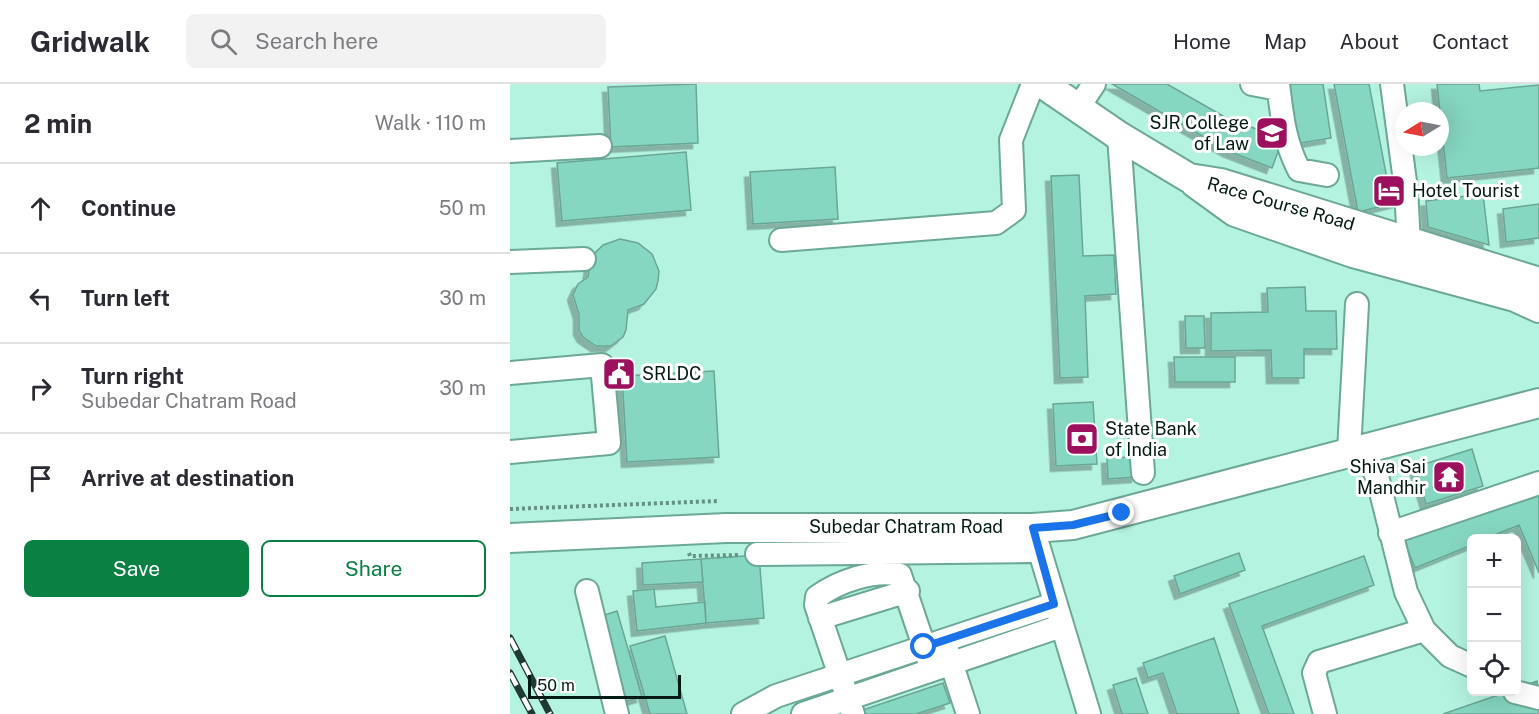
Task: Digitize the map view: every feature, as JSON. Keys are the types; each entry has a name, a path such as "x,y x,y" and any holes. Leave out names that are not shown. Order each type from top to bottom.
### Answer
{"main road":[{"name":"Race Course Road","path":"1043,84 1119,136 1189,178 1221,183 1539,282"},
{"path":"1189,178 1235,212 1353,253 1515,297 1539,308"},
{"name":"Subedar Chatram Road","path":"510,538 726,528 1035,535 1539,403"}],"street":[{"path":"781,240 996,223 1014,210 1011,141 1033,84"},
{"path":"1078,108 1094,84"},
{"path":"1252,84 1278,86 1281,122 1288,149 1299,170 1327,176"},
{"path":"1392,84 1406,189 1409,243"},
{"path":"1119,136 1143,472"},
{"path":"510,151 600,146"},
{"path":"510,262 584,259"},
{"path":"1357,304 1355,450 1377,476 1406,592 1424,630 1450,656 1467,664"},
{"path":"510,373 602,365 609,443 510,452"},
{"path":"1390,533 1539,483"},
{"path":"757,554 1030,551 1035,535"},
{"path":"1035,535 1089,714"},
{"path":"850,706 820,618 817,597 834,585 892,573 900,575 934,644 941,667 968,714"},
{"path":"588,591 617,714"},
{"path":"743,714 776,696 1054,604"},
{"path":"803,714 850,706 941,667 1061,626"},
{"path":"1325,714 1314,673 1319,662 1424,630"},
{"path":"1521,694 1539,698"}],"path":[{"path":"510,509 718,501"},
{"path":"689,553 690,556 757,554"}],"building":[{"path":"696,84 698,143 611,147 608,87"},
{"path":"1112,84 1167,84 1230,120 1283,138 1272,168 1228,151"},
{"path":"1285,84 1323,84 1331,138 1295,144"},
{"path":"1334,84 1369,84 1388,184 1399,182 1403,201 1358,212"},
{"path":"1437,84 1479,84 1480,91 1539,85 1539,168 1447,178 1445,156 1449,156 1449,102 1439,102"},
{"path":"686,152 691,210 562,221 557,163"},
{"path":"835,167 838,219 753,224 750,172"},
{"path":"1079,175 1083,256 1114,255 1116,294 1085,296 1088,377 1060,378 1051,176"},
{"path":"1483,194 1489,245 1428,227 1426,201"},
{"path":"1539,204 1539,238 1506,242 1503,209"},
{"path":"620,239 638,243 652,254 659,271 658,281 656,289 644,304 628,310 623,337 611,346 596,346 583,337 579,330 579,314 573,295 578,284 588,277 591,259 596,252 603,245"},
{"path":"1305,287 1306,311 1336,311 1337,349 1304,349 1304,378 1272,378 1271,350 1211,351 1211,313 1268,312 1267,288"},
{"path":"1185,316 1204,316 1205,348 1186,348"},
{"path":"1174,357 1235,357 1235,382 1175,382"},
{"path":"714,371 719,457 627,462 622,376"},
{"path":"1093,402 1097,464 1056,466 1053,404"},
{"name":"Shiva Sai Mandhir","path":"1472,449 1483,486 1426,504 1415,467"},
{"path":"1136,457 1137,477 1108,479 1107,458"},
{"path":"1539,493 1539,573 1519,525 1497,534 1467,534 1467,547 1415,568 1404,540"},
{"path":"1239,553 1245,570 1180,594 1174,576"},
{"path":"759,555 764,618 706,623 701,559"},
{"path":"1364,556 1374,585 1262,626 1294,714 1269,714 1229,604"},
{"path":"701,559 703,582 643,585 642,563"},
{"path":"654,589 656,607 705,602 706,623 637,631 633,591"},
{"path":"617,611 642,697 624,702 599,617"},
{"path":"665,636 687,714 650,714 630,646"},
{"path":"1214,638 1239,714 1177,714 1163,673 1148,678 1143,663"},
{"path":"1136,678 1148,714 1122,714 1113,685"},
{"path":"1537,681 1539,714 1443,714 1495,696 1521,696 1521,687"},
{"path":"943,683 950,703 916,714 858,714 857,712"}],"railway":[{"path":"510,638 550,714"},
{"path":"510,673 532,714"}],"place":[{"name":"SJR College of Law","path":"1272,133"},
{"name":"Hotel Tourist","path":"1389,191"},
{"name":"SRLDC","path":"619,374"},
{"name":"State Bank of India","path":"1082,439"},
{"name":"Shiva Sai Mandhir","path":"1449,477"}],"route":[{"path":"924,647 1054,604 1033,528 1073,525 1122,513"}]}
